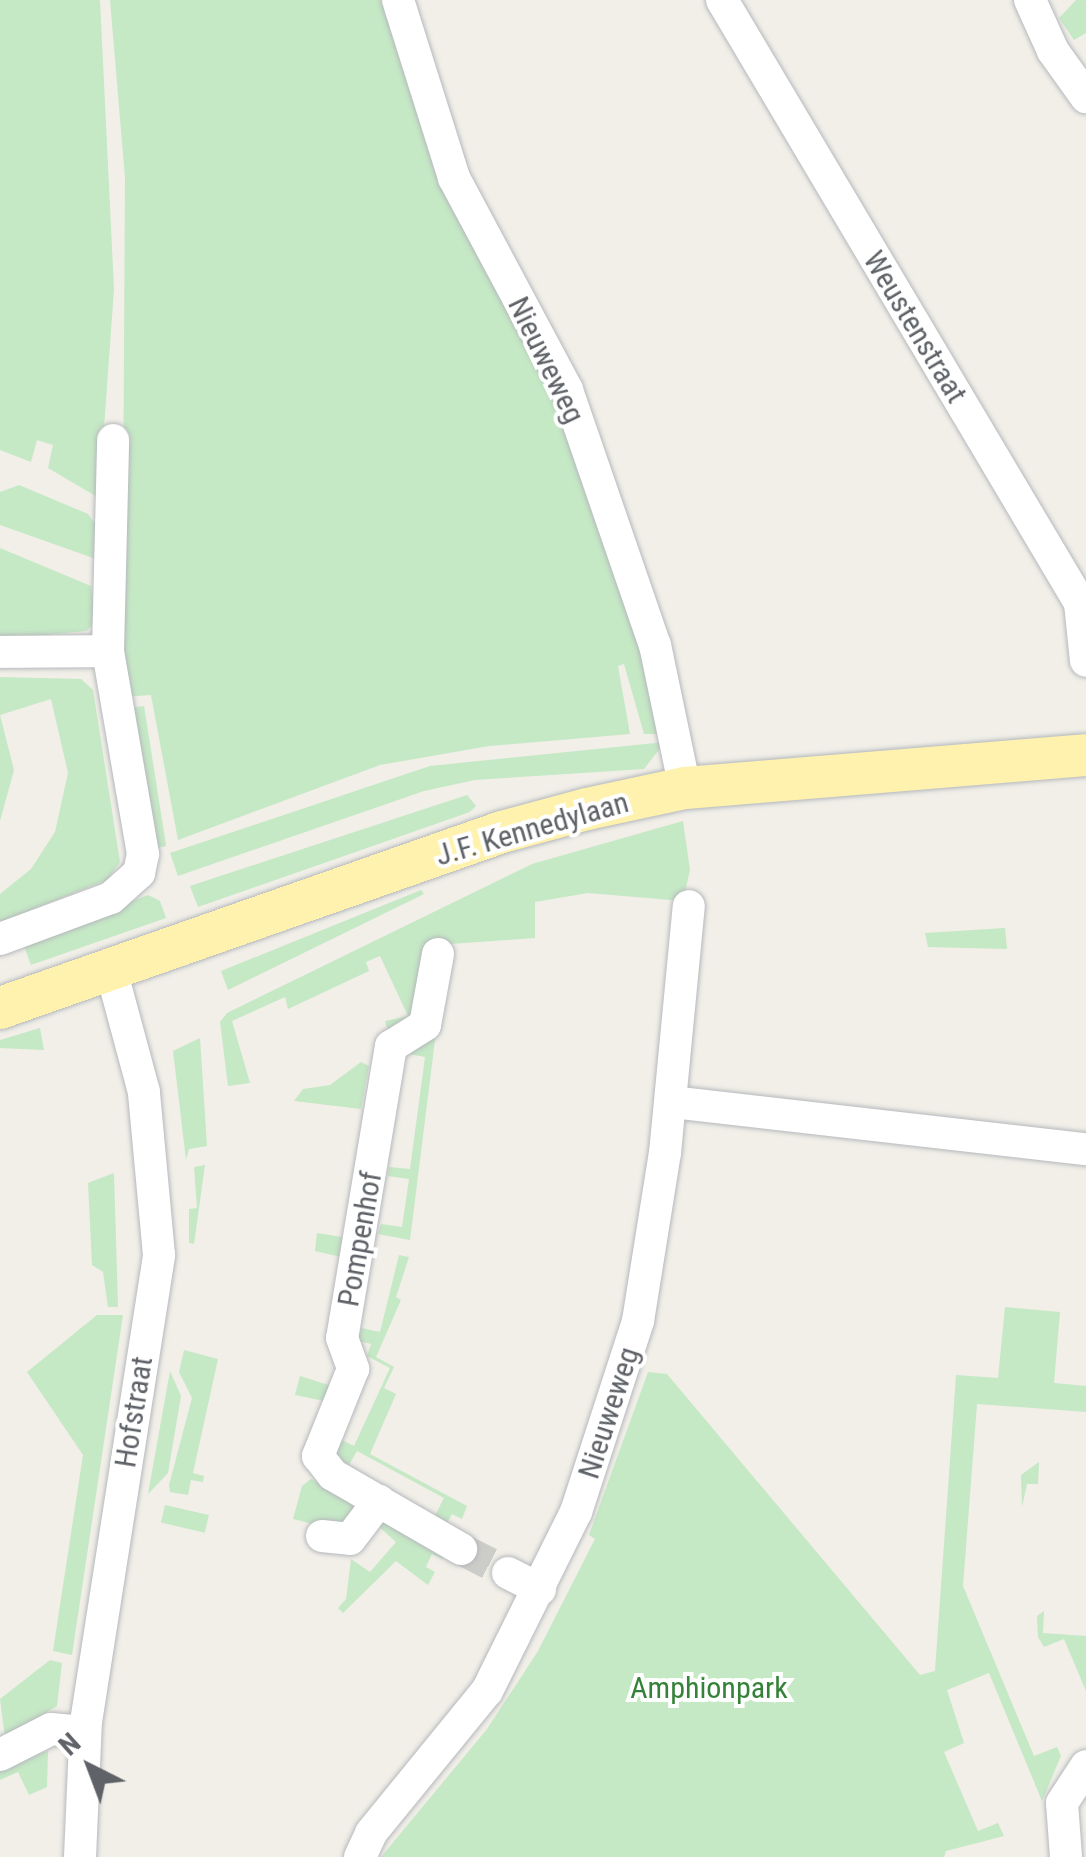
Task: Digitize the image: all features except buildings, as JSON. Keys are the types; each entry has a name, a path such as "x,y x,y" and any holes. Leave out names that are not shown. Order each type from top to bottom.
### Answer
{"main road":[{"name":"J.F. Kennedylaan","path":"0,1008 502,832 685,788 1086,755"}],"street":[{"name":"Nieuweweg","path":"398,0 454,178 567,390 655,644 685,788"},
{"name":"Weustenstraat","path":"722,0 1080,603 1086,661"},
{"path":"1030,0 1053,51 1086,96"},
{"path":"0,939 111,898 139,873 143,854 108,651 113,440"},
{"path":"0,652 108,651"},
{"name":"Nieuweweg","path":"360,1857 371,1833 487,1691 576,1512 638,1321 671,1102 689,906"},
{"name":"Pompenhof","path":"438,954 425,1025 390,1046 342,1338 353,1368 318,1444 322,1467 461,1549"},
{"name":"Hofstraat","path":"80,1857 84,1732 159,1255 144,1092 111,970"},
{"path":"671,1102 1086,1149"},
{"path":"322,1536 350,1539 379,1502"},
{"path":"508,1573 540,1590"},
{"path":"0,1755 51,1729 84,1732"},
{"path":"1066,1857 1062,1803 1086,1766"}],"green space":[{"path":"0,0 100,0 114,289 99,498 48,468 53,445 37,440 31,462 0,450"},
{"path":"110,0 386,0 605,524 665,734 644,734 624,664 618,666 630,734 489,746 380,765 178,840 151,695 122,697 125,178"},
{"path":"1076,0 1086,0 1086,33 1074,40 1059,18"},
{"path":"19,485 88,514 98,528 96,559 0,525 0,492"},
{"path":"0,548 91,586 96,620 87,631 0,639"},
{"path":"0,677 81,679 93,690 120,862 107,880 0,922 0,894 31,869 55,832 68,773 51,699 0,715"},
{"path":"144,706 166,846 150,849 128,709"},
{"path":"0,715 14,770 0,821"},
{"path":"665,742 644,769 475,780 424,791 178,876 170,853 430,766"},
{"path":"467,795 476,806 470,812 198,907 190,886"},
{"path":"683,821 690,870 683,901 588,893 535,902 535,938 450,944 418,1016 389,1035 385,1021 408,1016 380,956 366,962 369,971 288,1009 285,997 232,1021 250,1083 228,1086 220,1022 227,1013 532,864"},
{"path":"421,890 424,894 228,990 221,971"},
{"path":"148,895 160,901 166,918 31,965 23,943"},
{"path":"1005,928 1007,949 928,947 925,933"},
{"path":"40,1028 44,1050 0,1048 0,1040"},
{"path":"436,1032 410,1240 378,1234 381,1224 402,1227 409,1179 388,1176 389,1167 410,1169 425,1057 404,1053"},
{"path":"200,1038 207,1146 189,1149 186,1160 173,1051"},
{"path":"361,1062 369,1066 361,1109 294,1101 303,1089 330,1085"},
{"path":"205,1165 194,1244 189,1243 189,1209 197,1208 194,1167"},
{"path":"114,1173 118,1307 108,1307 103,1272 92,1265 88,1183"},
{"path":"317,1233 348,1238 346,1258 315,1251"},
{"path":"399,1255 409,1257 396,1297 401,1300 376,1357 394,1367 384,1388 396,1394 370,1454 467,1506 462,1519 452,1514 445,1527 431,1523 444,1498 357,1451 346,1470 329,1443 331,1435 354,1446 390,1368 367,1356 371,1344 358,1341 361,1328 380,1332"},
{"name":"Amphionpark","path":"1005,1307 1060,1312 1054,1383 1086,1386 1086,1412 977,1404 963,1586 1034,1756 1057,1747 1061,1756 1042,1801 989,1673 947,1690 964,1743 944,1752 978,1831 998,1823 1004,1836 946,1851 944,1857 381,1857 487,1729 538,1651 595,1539 589,1535 648,1372 667,1374 920,1675 935,1671 956,1375 998,1378"},
{"path":"97,1315 123,1315 72,1655 53,1651 83,1455 27,1372"},
{"path":"184,1350 218,1359 193,1473 204,1476 203,1482 191,1480 188,1495 170,1492 169,1485 192,1398 179,1372"},
{"path":"170,1371 181,1396 168,1473 148,1494"},
{"path":"300,1376 332,1386 324,1401 295,1395"},
{"path":"1039,1462 1038,1484 1027,1484 1022,1507 1021,1475"},
{"path":"311,1479 352,1502 354,1515 332,1529 293,1519 302,1486"},
{"path":"165,1505 209,1515 205,1533 161,1523"},
{"path":"384,1518 447,1550 442,1559 432,1554 426,1567 435,1572 428,1585 396,1561 343,1613 338,1608 346,1599 351,1559 370,1572 396,1542 378,1526"},
{"path":"1044,1611 1043,1633 1086,1636 1086,1691 1064,1639 1044,1647 1038,1637 1037,1616"},
{"path":"50,1660 62,1663 57,1706 5,1737 0,1699"},
{"path":"48,1751 47,1787 29,1795 18,1772 0,1780 0,1766"}],"tunnel":[{"path":"461,1549 508,1573"}]}
